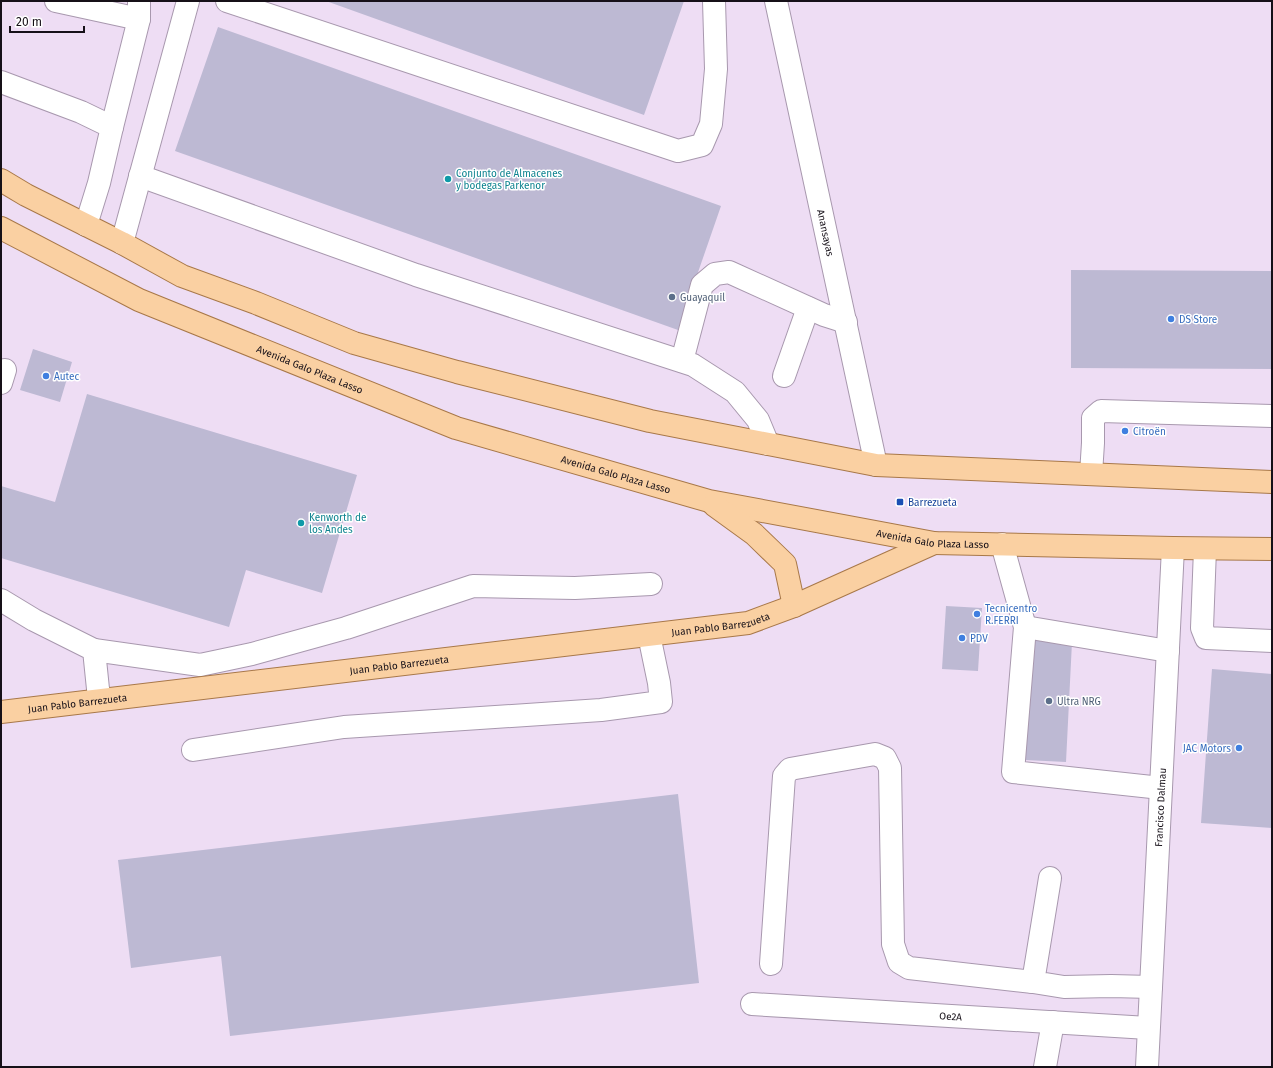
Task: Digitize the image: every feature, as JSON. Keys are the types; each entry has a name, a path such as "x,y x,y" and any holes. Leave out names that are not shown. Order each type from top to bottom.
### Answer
{"main road":[{"path":"1,180 26,195 122,243 182,276 256,302 354,343 457,372 650,421 876,465 1272,482"},
{"name":"Avenida Galo Plaza Lasso","path":"1,228 139,300 456,428 709,501 934,543 1272,549"},
{"path":"709,501 754,534 785,564 794,606"},
{"name":"Juan Pablo Barrezueta","path":"1,712 748,623 794,606 934,543"}],"street":[{"path":"56,1 139,10 99,183 86,225"},
{"path":"122,243 188,1"},
{"path":"227,1 678,151 702,145 711,124 716,70 714,1"},
{"name":"Anansayas","path":"776,1 876,465"},
{"path":"1,82 81,112 112,127"},
{"path":"140,176 416,275 693,365 735,392 758,420 768,444"},
{"path":"682,362 702,284 715,274 729,272 824,315 846,322"},
{"path":"784,376 808,308"},
{"path":"1091,474 1093,418 1101,412 1272,416"},
{"path":"1002,544 1025,627 1013,772 1161,788"},
{"name":"Francisco Dalmau","path":"1147,1067 1173,548"},
{"path":"1205,549 1202,628 1206,638 1272,641"},
{"path":"1,600 34,620 94,650 200,665 252,654 346,628 473,586 575,588 652,584"},
{"path":"1025,627 1168,651"},
{"path":"193,750 344,727 601,710 661,702 659,683 649,635"},
{"path":"94,650 98,689 102,700"},
{"path":"771,964 784,776 790,769 875,754 885,758 890,768 893,944 899,962 909,968 1064,987 1151,987"},
{"path":"1033,982 1050,878"},
{"name":"Oe2A","path":"752,1004 1148,1028"},
{"path":"1045,1067 1053,1022"}],"building":[{"path":"326,1 684,1 644,115"},
{"name":"Conjunto de Almacenes y bodegas Parkenor","path":"218,27 721,206 678,330 175,151"},
{"name":"DS Store","path":"1071,270 1272,271 1272,369 1071,368"},
{"name":"Autec","path":"33,349 72,362 60,402 20,390"},
{"path":"87,394 357,475 322,593 246,570 229,627 1,558 1,486 55,502"},
{"name":"PDV","path":"946,606 982,608 978,671 942,669"},
{"name":"Ultra NRG","path":"1032,640 1072,642 1066,762 1025,760"},
{"name":"JAC Motors","path":"1212,669 1272,674 1272,828 1201,823"},
{"path":"678,794 699,983 230,1036 221,956 131,968 118,860"}],"place":[{"name":"Conjunto de Almacenes y bodegas Parkenor","path":"448,179"},
{"name":"Guayaquil","path":"672,297"},
{"name":"DS Store","path":"1171,319"},
{"name":"Autec","path":"46,376"},
{"name":"Citroën","path":"1125,431"},
{"name":"Barrezueta","path":"900,502"},
{"name":"Kenworth de los Andes","path":"301,523"},
{"name":"Tecnicentro R.FERRI","path":"977,614"},
{"name":"PDV","path":"962,638"},
{"name":"Ultra NRG","path":"1049,701"},
{"name":"JAC Motors","path":"1239,748"}]}
